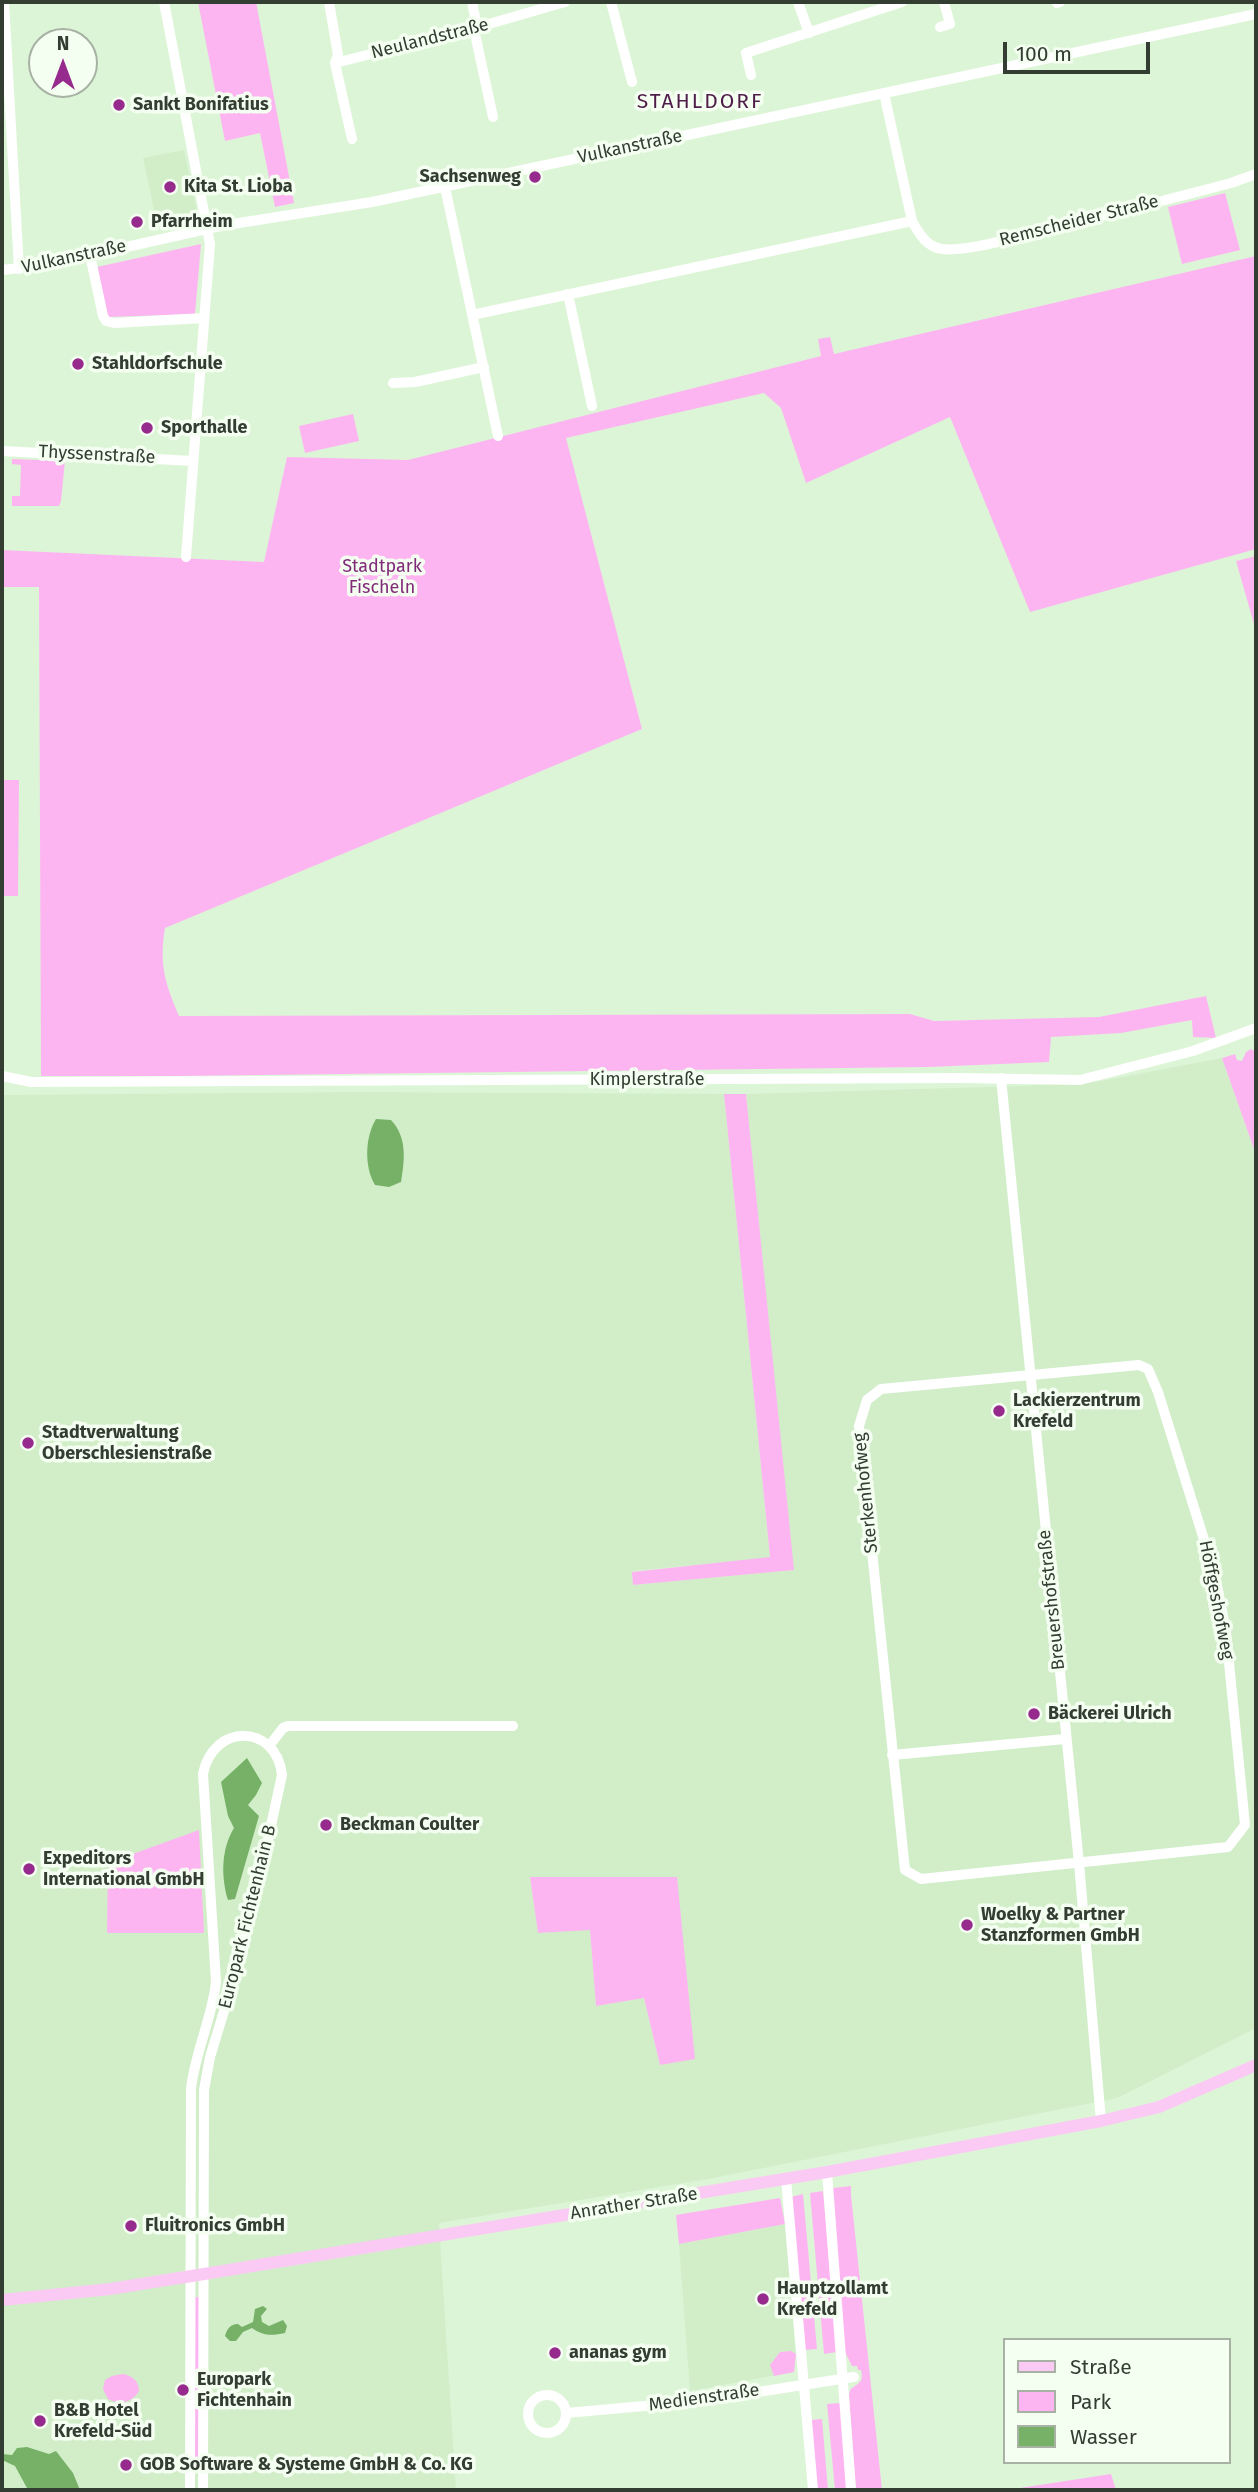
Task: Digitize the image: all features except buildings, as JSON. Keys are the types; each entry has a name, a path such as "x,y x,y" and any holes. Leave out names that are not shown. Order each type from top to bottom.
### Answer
{"main road":[{"name":"Anrather Straße","path":"2,2300 110,2289 197,2275 786,2179 1101,2121 1159,2107 1256,2065"}],"street":[{"path":"4,2 19,269"},
{"path":"164,2 188,138 208,229 209,252 186,557"},
{"path":"329,2 338,55 335,63 352,139"},
{"path":"472,2 493,117"},
{"name":"Neulandstraße","path":"335,63 565,2"},
{"path":"611,2 632,82"},
{"path":"798,2 809,33"},
{"path":"751,75 746,53 902,2"},
{"path":"940,27 950,24 944,2"},
{"name":"Vulkanstraße","path":"2,270 90,255 208,229 354,206 1256,14"},
{"name":"Remscheider Straße","path":"884,93 912,221 921,237 933,247 966,247 1150,204 1256,174"},
{"path":"445,187 498,436"},
{"path":"472,315 912,221"},
{"path":"90,255 106,321 114,323 204,318"},
{"path":"568,294 592,407"},
{"path":"393,383 415,382 484,367"},
{"name":"Thyssenstraße","path":"2,451 193,461"},
{"name":"Kimplerstraße","path":"2,1083 1001,1078 1080,1080 1183,1054 1256,1028"},
{"name":"Kimplerstraße","path":"2,1076 31,1082"},
{"name":"Breuershofstraße","path":"1001,1078 1079,1863 1101,2121"},
{"name":"Höffgeshofweg","path":"1030,1375 1139,1365 1148,1368 1170,1424 1198,1513 1215,1575 1226,1632 1245,1825 1228,1847 1079,1863"},
{"name":"Sterkenhofweg","path":"1030,1375 881,1389 867,1400 859,1426 892,1755 905,1870 921,1879 1079,1863"},
{"path":"269,1746 283,1728 288,1726 513,1726"},
{"name":"Europark Fichtenhain B","path":"237,1736 258,1738 269,1746 281,1764 282,1775 280,1794 239,1962 210,2057 204,2090 197,2275 191,2090 197,2054 216,1982 203,1793 205,1762 219,1744 237,1736"},
{"path":"892,1755 1065,1739"},
{"path":"191,2090 204,2090"},
{"path":"827,2172 851,2490"},
{"path":"786,2179 813,2490"},
{"path":"190,2490 197,2275"},
{"path":"197,2275 204,2490"},
{"name":"Medienstraße","path":"566,2413 700,2401 854,2376"},
{"path":"190,2472 203,2472"}],"shaded area":[{"name":"Kita St. Lioba","path":"184,150 198,215 196,219 165,226 164,218 156,219 143,158"},
{"path":"1222,1058 1256,1155 1256,2028 1117,2098 708,2179 439,2223 456,2490 2,2490 2,1095 357,1092 724,1094 770,1558 632,1571 633,1585 793,1570 746,1094 1024,1086 1101,1081","holes":["530,1877 677,1877 660,2065 644,1998 596,2006 590,1929 538,1932"]},
{"path":"785,2224 796,2354 794,2372 690,2391 679,2244"}],"green space":[{"path":"198,2 256,2 294,203 275,207 260,133 225,141"},
{"path":"1225,193 1240,250 1182,264 1168,207"},
{"path":"201,244 195,314 108,317 97,267"},
{"name":"Stadtpark Fischeln","path":"1256,256 1256,549 1030,612 950,417 806,483 781,408 764,393 566,438 642,729 165,928 163,952 167,983 179,1016 910,1014 934,1021 1099,1017 1206,996 1216,1038 1193,1037 1192,1020 1121,1033 1051,1037 1049,1062 928,1067 41,1076 39,587 2,587 2,550 264,562 287,457 408,460 821,356 818,339 830,337 834,354"},
{"path":"353,414 359,441 305,453 299,426"},
{"path":"12,459 65,461 59,506 12,506 12,496 20,496 21,465 12,464"},
{"path":"1256,556 1256,631 1236,561"},
{"path":"2,780 19,780 18,896 2,896"},
{"path":"1251,1049 1256,1052 1256,1155 1222,1058 1235,1054 1237,1060 1242,1061 1246,1052"},
{"path":"724,1094 746,1094 794,1570 633,1585 632,1572 770,1557"},
{"path":"199,1830 204,1933 107,1933 108,1863"},
{"path":"530,1877 677,1877 695,2059 660,2065 644,1998 596,2006 590,1930 538,1933"},
{"path":"851,2186 882,2490 856,2490 849,2395 850,2390 860,2382 862,2375 857,2366 852,2366 845,2352 833,2197 833,2188"},
{"path":"823,2191 837,2352 824,2354 810,2193"},
{"path":"803,2194 817,2349 804,2350 791,2197"},
{"path":"780,2198 785,2224 679,2244 676,2215"},
{"path":"195,2297 199,2297 199,2467 195,2467"},
{"path":"791,2351 796,2354 794,2372 774,2376 770,2365 780,2352"},
{"path":"122,2374 134,2379 139,2391 125,2402 108,2399 103,2389 105,2380"},
{"path":"841,2403 848,2490 835,2490 827,2404"},
{"path":"822,2419 828,2490 815,2490 810,2420"},
{"path":"1111,2474 1116,2490 1007,2490"}],"water":[{"path":"376,1119 391,1120 402,1141 404,1157 401,1182 389,1187 375,1185 369,1169 368,1143"},
{"path":"247,1758 262,1783 248,1805 259,1816 235,1899 228,1900 224,1863 234,1828 228,1816 221,1782"},
{"path":"263,2306 267,2309 261,2316 262,2322 269,2326 283,2320 287,2326 285,2333 268,2335 252,2328 243,2332 236,2341 230,2341 225,2336 233,2325 242,2327 253,2322 255,2309"},
{"path":"27,2447 49,2454 56,2451 73,2473 80,2490 24,2490 27,2488 15,2466 2,2460 2,2454 12,2455 17,2448"}],"place":[{"name":"Sankt Bonifatius","path":"119,105"},
{"name":"Sachsenweg","path":"535,177"},
{"name":"Kita St. Lioba","path":"170,187"},
{"name":"Pfarrheim","path":"137,222"},
{"name":"Stahldorfschule","path":"78,364"},
{"name":"Sporthalle","path":"147,428"},
{"name":"Lackierzentrum Krefeld","path":"999,1411"},
{"name":"Stadtverwaltung Oberschlesienstraße","path":"28,1443"},
{"name":"Bäckerei Ulrich","path":"1034,1714"},
{"name":"Beckman Coulter","path":"326,1825"},
{"name":"Expeditors International GmbH","path":"29,1869"},
{"name":"Woelky & Partner Stanzformen GmbH","path":"967,1925"},
{"name":"Fluitronics GmbH","path":"131,2226"},
{"name":"Hauptzollamt Krefeld","path":"763,2299"},
{"name":"ananas gym","path":"555,2353"},
{"name":"Europark Fichtenhain","path":"183,2390"},
{"name":"B&B Hotel Krefeld-Süd","path":"40,2421"},
{"name":"GOB Software & Systeme GmbH & Co. KG","path":"126,2465"}],"district":[{"name":"STAHLDORF","path":"700,102"}]}
